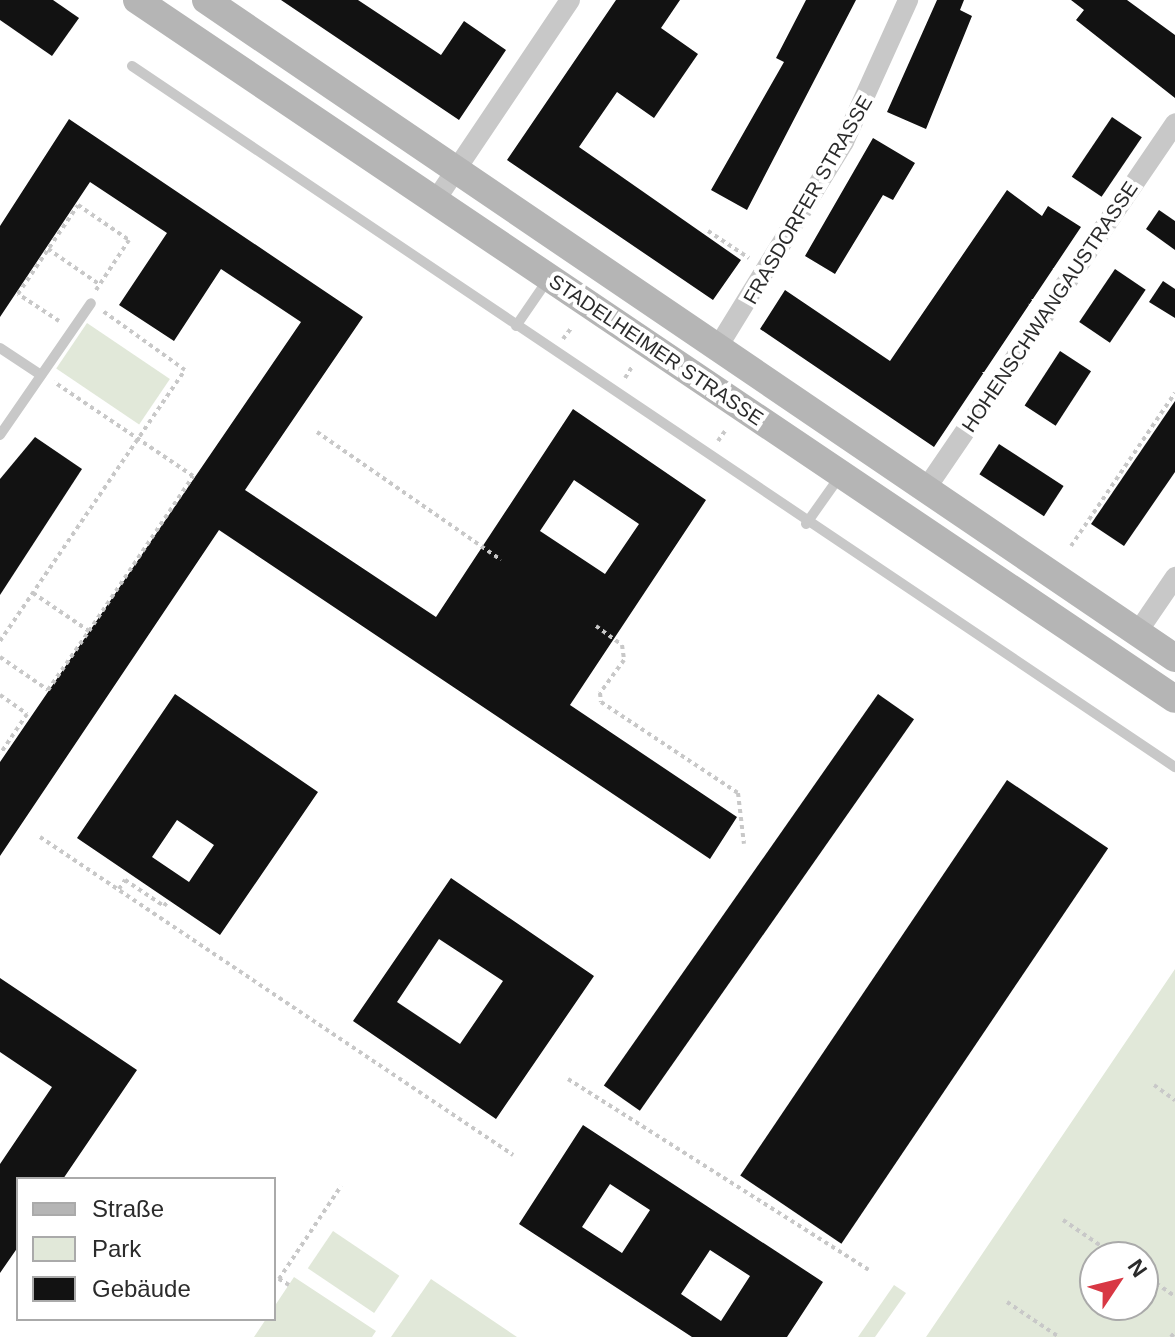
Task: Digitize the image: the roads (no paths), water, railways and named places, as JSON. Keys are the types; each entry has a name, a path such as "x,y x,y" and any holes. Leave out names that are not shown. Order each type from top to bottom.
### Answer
{"main road":[{"name":"STADELHEIMER STRASSE","path":"137,0 1175,699"},
{"name":"STADELHEIMER STRASSE","path":"206,0 457,168 716,350 1175,658"}],"street":[{"path":"435,201 570,0"},
{"name":"FRASDORFER STRASSE","path":"716,350 768,271 871,92 908,0"},
{"name":"HOHENSCHWANGAUSTRASSE","path":"925,490 1175,123"},
{"path":"1137,633 1175,577"}],"lane":[{"path":"132,66 806,524 1175,767"},
{"path":"516,326 549,277"},
{"path":"0,435 91,303"},
{"path":"0,348 41,375"},
{"path":"806,524 842,474"}]}
